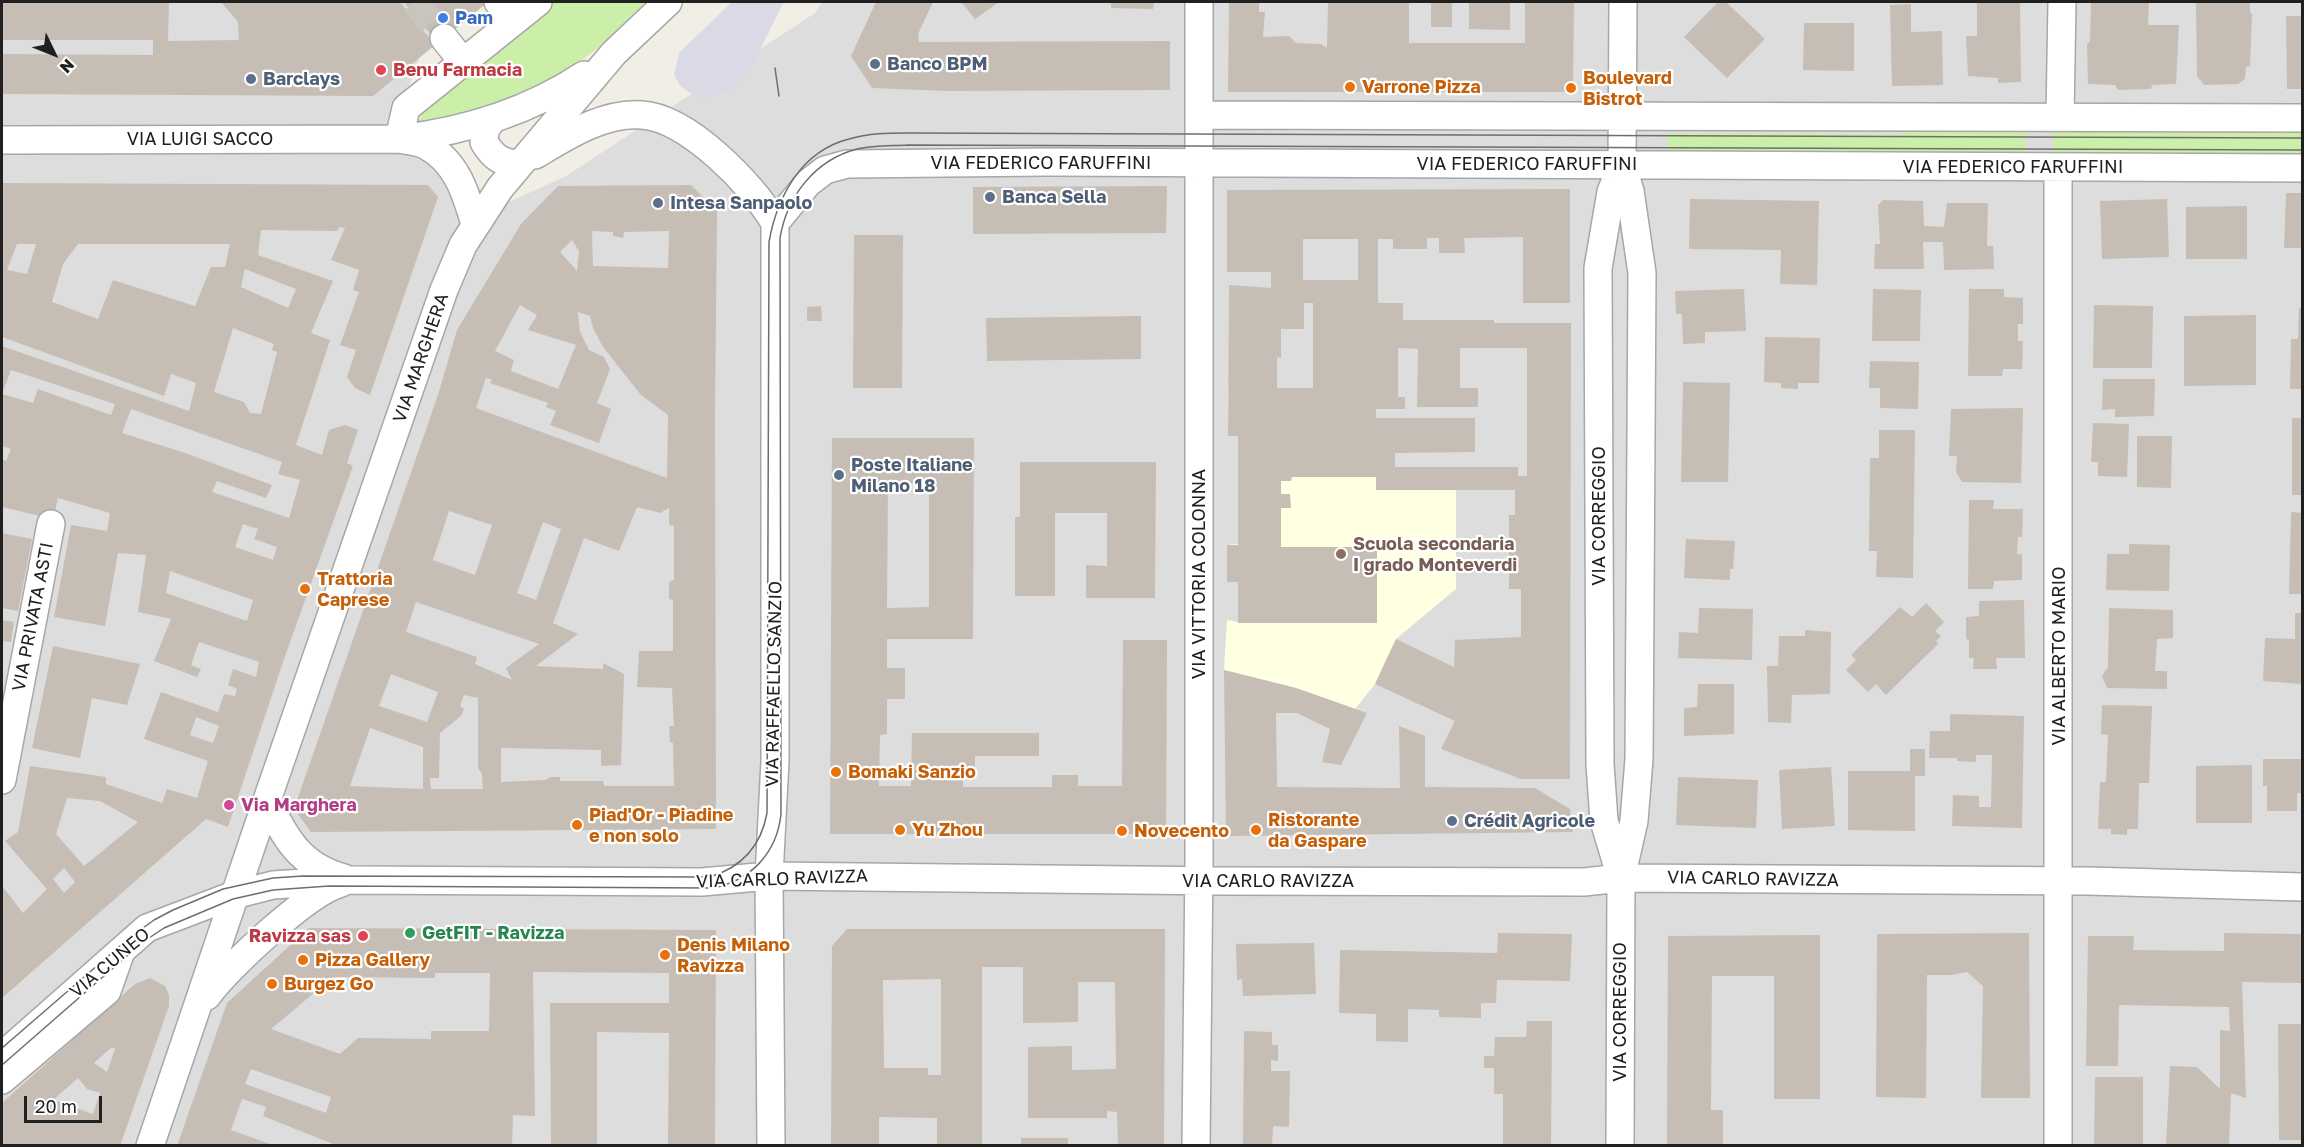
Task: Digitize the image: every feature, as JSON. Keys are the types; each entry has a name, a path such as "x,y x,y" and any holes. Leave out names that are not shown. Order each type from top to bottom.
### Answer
{"street":[{"path":"399,139 406,108 463,62 506,11 538,2"},
{"path":"399,139 432,135 492,120 538,102 561,90 614,53 668,2"},
{"name":"VIA VITTORIA COLONNA","path":"1196,1146 1199,881 1198,2"},
{"path":"1622,165 1623,2"},
{"path":"2060,117 2062,2"},
{"path":"444,38 463,62"},
{"name":"VIA MARGHERA","path":"150,1146 444,290 463,245 475,224 519,164 614,53"},
{"path":"492,120 485,130 483,142 492,155 506,163 519,164 586,128 622,116 644,115 676,125 717,156 746,183 762,201 775,223"},
{"path":"1199,115 2302,118"},
{"path":"399,139 426,145 447,163 462,184 475,224"},
{"name":"VIA LUIGI SACCO","path":"2,140 399,139"},
{"name":"VIA FEDERICO FARUFFINI","path":"775,223 808,183 825,170 847,164 1199,163 2302,168"},
{"name":"VIA CORREGGIO","path":"1621,878 1604,821 1600,764 1598,268 1611,192 1622,165"},
{"name":"VIA CORREGGIO","path":"1620,1146 1621,878 1634,821 1639,759 1642,273 1630,191 1622,165"},
{"name":"VIA ALBERTO MARIO","path":"2058,167 2058,1146"},
{"name":"VIA RAFFAELLO SANZIO","path":"771,1146 769,876 775,761 775,223"},
{"path":"1598,268 1612,259 1621,258 1628,260 1642,273"},
{"name":"VIA PRIVATA ASTI","path":"2,780 51,524"},
{"path":"1600,764 1611,770 1624,772 1639,759"},
{"path":"267,800 292,847 334,876 351,880"},
{"name":"VIA CARLO RAVIZZA","path":"234,896 282,884 351,880 702,882 769,876 1199,881 1584,882 1621,878 2059,882 2302,888"},
{"name":"VIA MARGHERA","path":"199,1005 223,975 289,916 329,886 351,880"},
{"name":"VIA CUNEO","path":"2,1056 147,928 234,896"},
{"path":"2,1080 109,988 120,953"}],"shaded area":[{"path":"2,2 481,2 422,50 398,117 476,221 233,894 146,926 2,1052"},
{"path":"732,2 784,2 750,69 738,83 731,89 714,96 706,97 690,93 680,86 674,74 679,53"},
{"path":"822,2 2302,2 2302,1145 2,1146 2,1056 147,930 232,898 485,213 566,176 815,13"},
{"name":"Scuola secondaria I grado Monteverdi","path":"1228,388 1376,388 1376,490 1456,490 1456,589 1396,639 1375,684 1355,709 1296,688 1224,670 1227,620 1238,622 1238,582 1227,582 1227,545 1238,544 1238,436 1228,436"}],"green space":[{"path":"551,2 646,2 598,48 552,82 466,117 418,122 430,99"},
{"path":"1904,131 2026,131 2026,155 1668,155 1668,133 1904,134"},
{"path":"2053,131 2302,131 2302,156 2053,155"}],"building":[{"path":"2,2 169,2 168,41 239,40 238,22 221,2 400,2 435,45 373,96 2,94 2,54 153,55 153,40 2,40"},
{"path":"404,2 488,2 438,43"},
{"path":"876,2 933,2 918,34 919,42 1170,41 1170,90 947,91 872,88 851,56"},
{"path":"999,2 975,19 962,3"},
{"path":"1111,2 1154,2 1153,9 1111,8"},
{"path":"1229,2 1259,2 1259,12 1265,12 1263,37 1289,36 1296,43 1321,44 1327,48 1328,2 1409,2 1409,43 1525,43 1525,2 1574,2 1573,92 1228,92"},
{"path":"1431,2 1452,2 1452,27 1431,27"},
{"path":"1469,2 1510,2 1510,30 1469,29"},
{"path":"1718,2 1726,2 1765,39 1727,78 1684,37"},
{"path":"1977,2 2020,2 2021,82 1998,83 1998,78 1968,76 1966,36 1977,36"},
{"path":"2091,2 2149,2 2148,25 2179,25 2176,84 2152,85 2151,89 2118,90 2115,85 2088,84 2087,44 2090,41"},
{"path":"2196,2 2250,2 2250,13 2252,13 2250,66 2246,67 2245,79 2238,84 2204,85 2197,76"},
{"path":"1911,4 1911,32 1942,31 1943,85 1892,86 1890,5"},
{"path":"2286,16 2302,16 2302,89 2287,89"},
{"path":"1804,23 1854,23 1854,71 1803,70"},
{"path":"2,183 428,185 438,197 370,395 355,388 347,377 356,350 340,345 359,292 353,290 359,270 331,260 345,228 339,227 337,231 261,230 258,255 333,281 311,333 330,340 296,445 322,455 329,430 345,425 358,430 347,463 353,466 284,659 228,827 206,819 2,998 2,886 23,913 47,889 5,841 18,832 30,766 106,777 106,784 162,803 167,789 197,798 208,761 144,739 161,692 218,712 224,694 235,696 237,689 228,685 233,669 256,677 259,662 199,642 191,665 201,669 197,677 154,661 171,619 138,612 146,555 118,553 105,626 54,617 71,525 107,531 110,513 58,498 53,519 2,507 2,459 6,461 11,449 2,446 2,394 2,346 189,411 196,383 171,374 164,396 2,337","holes":["17,244 36,244 27,274 7,270","78,244 230,244 225,267 211,267 195,306 113,280 98,319 52,302 63,264","245,269 296,289 288,308 241,287","233,328 274,344 272,350 277,352 261,414 250,413 244,402 214,392","11,370 115,404 111,415 38,389 33,403 2,394","131,409 282,462 278,474 300,480 289,518 212,492 217,481 266,498 272,485 122,433","243,524 258,529 254,539 277,547 273,560 235,547","170,571 253,600 247,621 166,593","196,717 219,726 213,743 190,735","67,798 100,801 138,822 84,866 56,834","64,868 75,882 64,893 53,879"]},
{"path":"691,185 717,211 716,829 311,832 294,809 438,395 457,330 521,224 558,186","holes":["592,231 613,232 613,236 623,238 624,232 669,231 668,268 593,266","572,240 579,251 577,271 560,252","520,305 537,315 528,330 576,345 558,389 511,371 514,360 495,351","578,312 590,316 593,328 603,347 641,395 668,415 667,478 476,408 486,378 492,379 490,383 548,403 546,407 556,411 550,425 599,443 611,409 597,403 610,369 604,357 589,350 580,332","637,507 660,513 669,508 669,525 674,526 674,580 669,582 669,599 673,600 673,651 639,651 637,687 672,688 674,726 669,726 670,742 673,743 674,786 604,786 603,781 560,781 560,777 501,782 501,748 601,750 601,766 621,765 624,674 603,663 603,669 536,666 578,634 553,623 584,538 619,551","449,511 492,525 475,575 433,560","543,522 561,529 536,600 517,593","416,602 539,644 506,668 512,680 475,664 477,657 406,632","391,674 438,692 427,722 379,706","464,695 478,698 478,768 482,774 483,789 431,789 430,778 439,778 440,733 461,716 464,709 460,706","370,728 423,747 423,789 350,786"]},
{"path":"1167,186 1166,233 973,234 973,187"},
{"path":"1570,189 1570,303 1523,303 1523,237 1464,238 1465,253 1439,253 1439,238 1427,238 1427,249 1393,249 1393,239 1378,239 1378,303 1403,303 1403,320 1571,323 1570,779 1521,779 1441,749 1455,721 1375,684 1396,639 1454,667 1455,640 1521,637 1521,589 1509,589 1509,515 1515,515 1515,490 1376,490 1376,477 1292,477 1291,481 1281,481 1281,494 1290,494 1291,508 1281,508 1281,547 1377,547 1377,623 1238,623 1238,582 1227,582 1227,545 1238,545 1238,436 1228,436 1229,285 1271,288 1271,272 1227,272 1227,190","holes":["1303,239 1358,239 1358,280 1303,280","1304,303 1313,303 1313,388 1277,388 1277,357 1281,358 1281,329 1304,329","1398,348 1418,349 1417,407 1478,407 1478,388 1460,388 1460,348 1527,348 1527,476 1518,476 1518,467 1395,467 1395,453 1475,452 1475,418 1376,418 1376,409 1405,409 1405,397 1398,397"]},
{"path":"2286,193 2302,193 2302,248 2284,248"},
{"path":"1690,199 1819,201 1817,285 1780,284 1781,250 1689,249"},
{"path":"2167,199 2169,257 2102,259 2100,201"},
{"path":"1883,200 1923,201 1924,226 1944,227 1947,203 1988,203 1987,246 1993,246 1994,269 1944,270 1943,242 1923,242 1924,269 1874,269 1875,244 1880,244 1878,205"},
{"path":"2247,206 2247,259 2186,259 2186,207"},
{"path":"854,235 903,235 902,388 853,388"},
{"path":"1744,289 1746,331 1705,332 1705,343 1683,344 1682,314 1676,314 1675,291"},
{"path":"1873,289 1921,290 1920,341 1872,341"},
{"path":"1969,289 2004,289 2004,297 2023,298 2023,324 2018,324 2018,341 2023,341 2022,369 2003,369 2002,376 1968,376"},
{"path":"2094,305 2153,306 2152,368 2093,368"},
{"path":"821,306 822,321 807,321 807,307"},
{"path":"2299,308 2302,309 2302,389 2290,389 2291,339 2298,339"},
{"path":"2256,315 2256,385 2184,386 2184,316"},
{"path":"1141,316 1141,359 987,361 986,318"},
{"path":"1765,337 1820,338 1819,383 1798,383 1798,389 1781,388 1781,383 1764,382"},
{"path":"1870,361 1919,362 1918,409 1880,408 1880,388 1869,388"},
{"path":"2103,379 2155,379 2154,416 2115,417 2115,409 2102,410"},
{"path":"1683,382 1730,383 1728,482 1681,482"},
{"path":"2023,408 2021,483 1962,482 1956,472 1957,456 1949,456 1951,409"},
{"path":"2292,418 2302,418 2302,495 2292,495"},
{"path":"2093,423 2129,424 2127,477 2098,476 2098,462 2091,462"},
{"path":"1879,430 1915,430 1913,578 1876,577 1877,551 1869,551 1870,458 1879,458"},
{"path":"2137,436 2172,436 2171,488 2137,487"},
{"path":"832,438 974,438 973,639 887,639 887,668 905,668 905,699 887,699 887,734 880,735 879,786 911,786 912,733 1039,733 1039,756 975,756 975,776 963,775 963,787 1052,787 1052,775 1078,775 1078,786 1122,786 1123,640 1167,640 1166,834 830,834","holes":["929,483 929,607 887,608 888,484"]},
{"path":"1020,462 1156,462 1155,598 1086,598 1086,565 1107,566 1107,513 1055,513 1055,596 1015,596 1015,517 1020,517"},
{"path":"1969,500 1994,500 1993,509 2023,509 2022,537 2018,537 2017,554 2022,554 2022,580 1994,581 1993,589 1968,589"},
{"path":"2291,512 2302,513 2302,594 2289,594"},
{"path":"2,533 32,539 18,611 2,608"},
{"path":"1686,539 1735,541 1730,580 1684,578"},
{"path":"2129,544 2170,545 2169,591 2106,590 2107,554 2129,554"},
{"path":"2024,600 2025,658 1996,658 1997,669 1973,669 1974,658 1969,658 1969,640 1966,639 1966,617 1979,616 1979,601"},
{"path":"1926,603 1944,622 1935,631 1941,636 1936,641 1938,644 1886,695 1876,684 1868,692 1846,670 1856,660 1851,655 1900,607 1912,617"},
{"path":"1699,608 1753,609 1752,660 1678,658 1679,632 1698,633"},
{"path":"2109,608 2173,610 2173,638 2157,639 2155,671 2167,671 2167,689 2107,688 2102,676 2108,667"},
{"path":"2295,613 2302,613 2302,684 2263,681 2265,638 2295,639"},
{"path":"2,620 14,622 11,642 2,641"},
{"path":"1805,630 1831,632 1830,694 1792,695 1791,723 1768,722 1767,666 1778,666 1779,636 1805,636"},
{"path":"53,646 140,664 127,705 92,698 80,758 32,748"},
{"path":"1224,670 1296,688 1367,713 1341,765 1322,762 1330,729 1297,713 1276,713 1277,787 1400,788 1399,726 1425,736 1425,787 1535,788 1570,809 1573,832 1226,836"},
{"path":"1698,684 1734,684 1734,734 1684,736 1684,708 1697,707"},
{"path":"2102,705 2152,706 2149,783 2139,783 2138,829 2127,829 2127,835 2111,834 2111,829 2098,829 2100,782 2106,782 2108,735 2101,734"},
{"path":"1950,714 2024,716 2022,828 1952,826 1953,795 1979,796 1979,807 1991,807 1992,755 1976,755 1976,762 1957,761 1957,758 1929,758 1930,731 1950,731"},
{"path":"1910,749 1925,749 1925,776 1915,776 1915,831 1848,830 1848,771 1910,771"},
{"path":"2263,759 2302,759 2302,793 2297,793 2297,811 2267,811 2267,786 2263,786"},
{"path":"2252,765 2252,823 2196,823 2196,766"},
{"path":"1831,767 1835,826 1782,829 1779,770"},
{"path":"1678,777 1758,780 1756,828 1676,825"},
{"path":"309,928 716,930 715,1146 668,1146 669,1033 597,1032 597,1146 551,1146 550,1003 669,1003 669,973 533,972 535,1116 513,1115 512,1146 338,1146 263,1116 266,1107 242,1099 231,1130 276,1146 177,1146 227,1003","holes":["435,973 490,973 489,1031 431,1031 431,1039 358,1038 340,1054 271,1029 333,977 435,978","251,1069 331,1097 326,1113 245,1084"]},
{"path":"847,929 1165,929 1164,1146 1118,1146 1117,1112 1107,1111 1107,1118 1028,1118 1028,1047 1072,1046 1072,1070 1116,1069 1115,982 1078,982 1078,1022 1023,1023 1023,967 982,967 982,1146 937,1146 937,1118 879,1117 879,1146 831,1146 832,946","holes":["941,979 941,1075 928,1075 928,1068 884,1068 883,980"]},
{"path":"1498,933 1572,934 1570,981 1497,980 1496,1003 1481,1003 1481,1018 1439,1017 1439,1010 1408,1009 1408,1042 1376,1041 1376,1014 1339,1013 1340,950 1497,953"},
{"path":"2029,933 2030,1098 1981,1098 1983,986 1967,972 1952,975 1927,975 1926,1098 1876,1097 1877,934"},
{"path":"2224,933 2302,934 2302,983 2242,982 2246,1098 2231,1093 2229,1146 2166,1146 2170,1066 2197,1067 2220,1089 2220,1030 2230,1031 2229,1007 2119,1005 2118,1066 2086,1066 2088,936 2134,936 2133,950 2224,951"},
{"path":"1820,935 1820,1099 1774,1099 1774,976 1712,976 1711,1110 1723,1110 1723,1146 1667,1146 1668,936"},
{"path":"1314,943 1316,994 1243,996 1242,979 1237,980 1236,944"},
{"path":"150,978 165,986 169,995 169,1006 120,1146 2,1146 2,1103 135,984","holes":["112,1047 115,1049 107,1072 94,1063","78,1078 87,1089 100,1093 93,1114 53,1100"]},
{"path":"1527,1021 1552,1021 1551,1146 1503,1146 1503,1094 1494,1094 1494,1068 1484,1068 1484,1056 1494,1056 1495,1037 1526,1037"},
{"path":"2278,1024 2302,1024 2302,1140 2279,1140"},
{"path":"1244,1031 1272,1032 1272,1045 1278,1045 1278,1061 1271,1060 1271,1071 1290,1071 1289,1127 1273,1126 1272,1146 1243,1146"},
{"path":"2095,1077 2143,1077 2143,1146 2094,1146"},
{"path":"1021,1138 1068,1138 1068,1146 1021,1146"}],"tunnel":[{"path":"415,2 444,38"}],"tram line":[{"path":"775,68 779,96"},
{"path":"2,1048 128,939 154,920 223,889 273,878 303,876 710,877 732,868 748,854 760,836 767,813 769,242 778,209 794,178 817,154 832,145 864,136 901,133 2302,138"},
{"path":"2,1065 143,942 164,928 233,899 273,890 329,886 711,888 738,879 759,863 774,841 781,814 780,238 796,194 816,171 842,154 876,146 908,145 2302,150"}],"place":[{"name":"Pam","path":"443,18"},
{"name":"Banco BPM","path":"875,64"},
{"name":"Benu Farmacia","path":"381,70"},
{"name":"Barclays","path":"251,79"},
{"name":"Varrone Pizza","path":"1350,87"},
{"name":"Boulevard Bistrot","path":"1571,88"},
{"name":"Banca Sella","path":"990,197"},
{"name":"Intesa Sanpaolo","path":"658,203"},
{"name":"Poste Italiane Milano 18","path":"839,475"},
{"name":"Scuola secondaria I grado Monteverdi","path":"1341,554"},
{"name":"Trattoria Caprese","path":"305,589"},
{"name":"Bomaki Sanzio","path":"836,772"},
{"name":"Via Marghera","path":"229,805"},
{"name":"Crédit Agricole","path":"1452,821"},
{"name":"Piad'Or - Piadine e non solo","path":"577,825"},
{"name":"Yu Zhou","path":"900,830"},
{"name":"Ristorante da Gaspare","path":"1256,830"},
{"name":"Novecento","path":"1122,831"},
{"name":"GetFIT - Ravizza","path":"410,933"},
{"name":"Ravizza sas","path":"363,936"},
{"name":"Denis Milano Ravizza","path":"665,955"},
{"name":"Pizza Gallery","path":"303,960"},
{"name":"Burgez Go","path":"272,984"}]}
